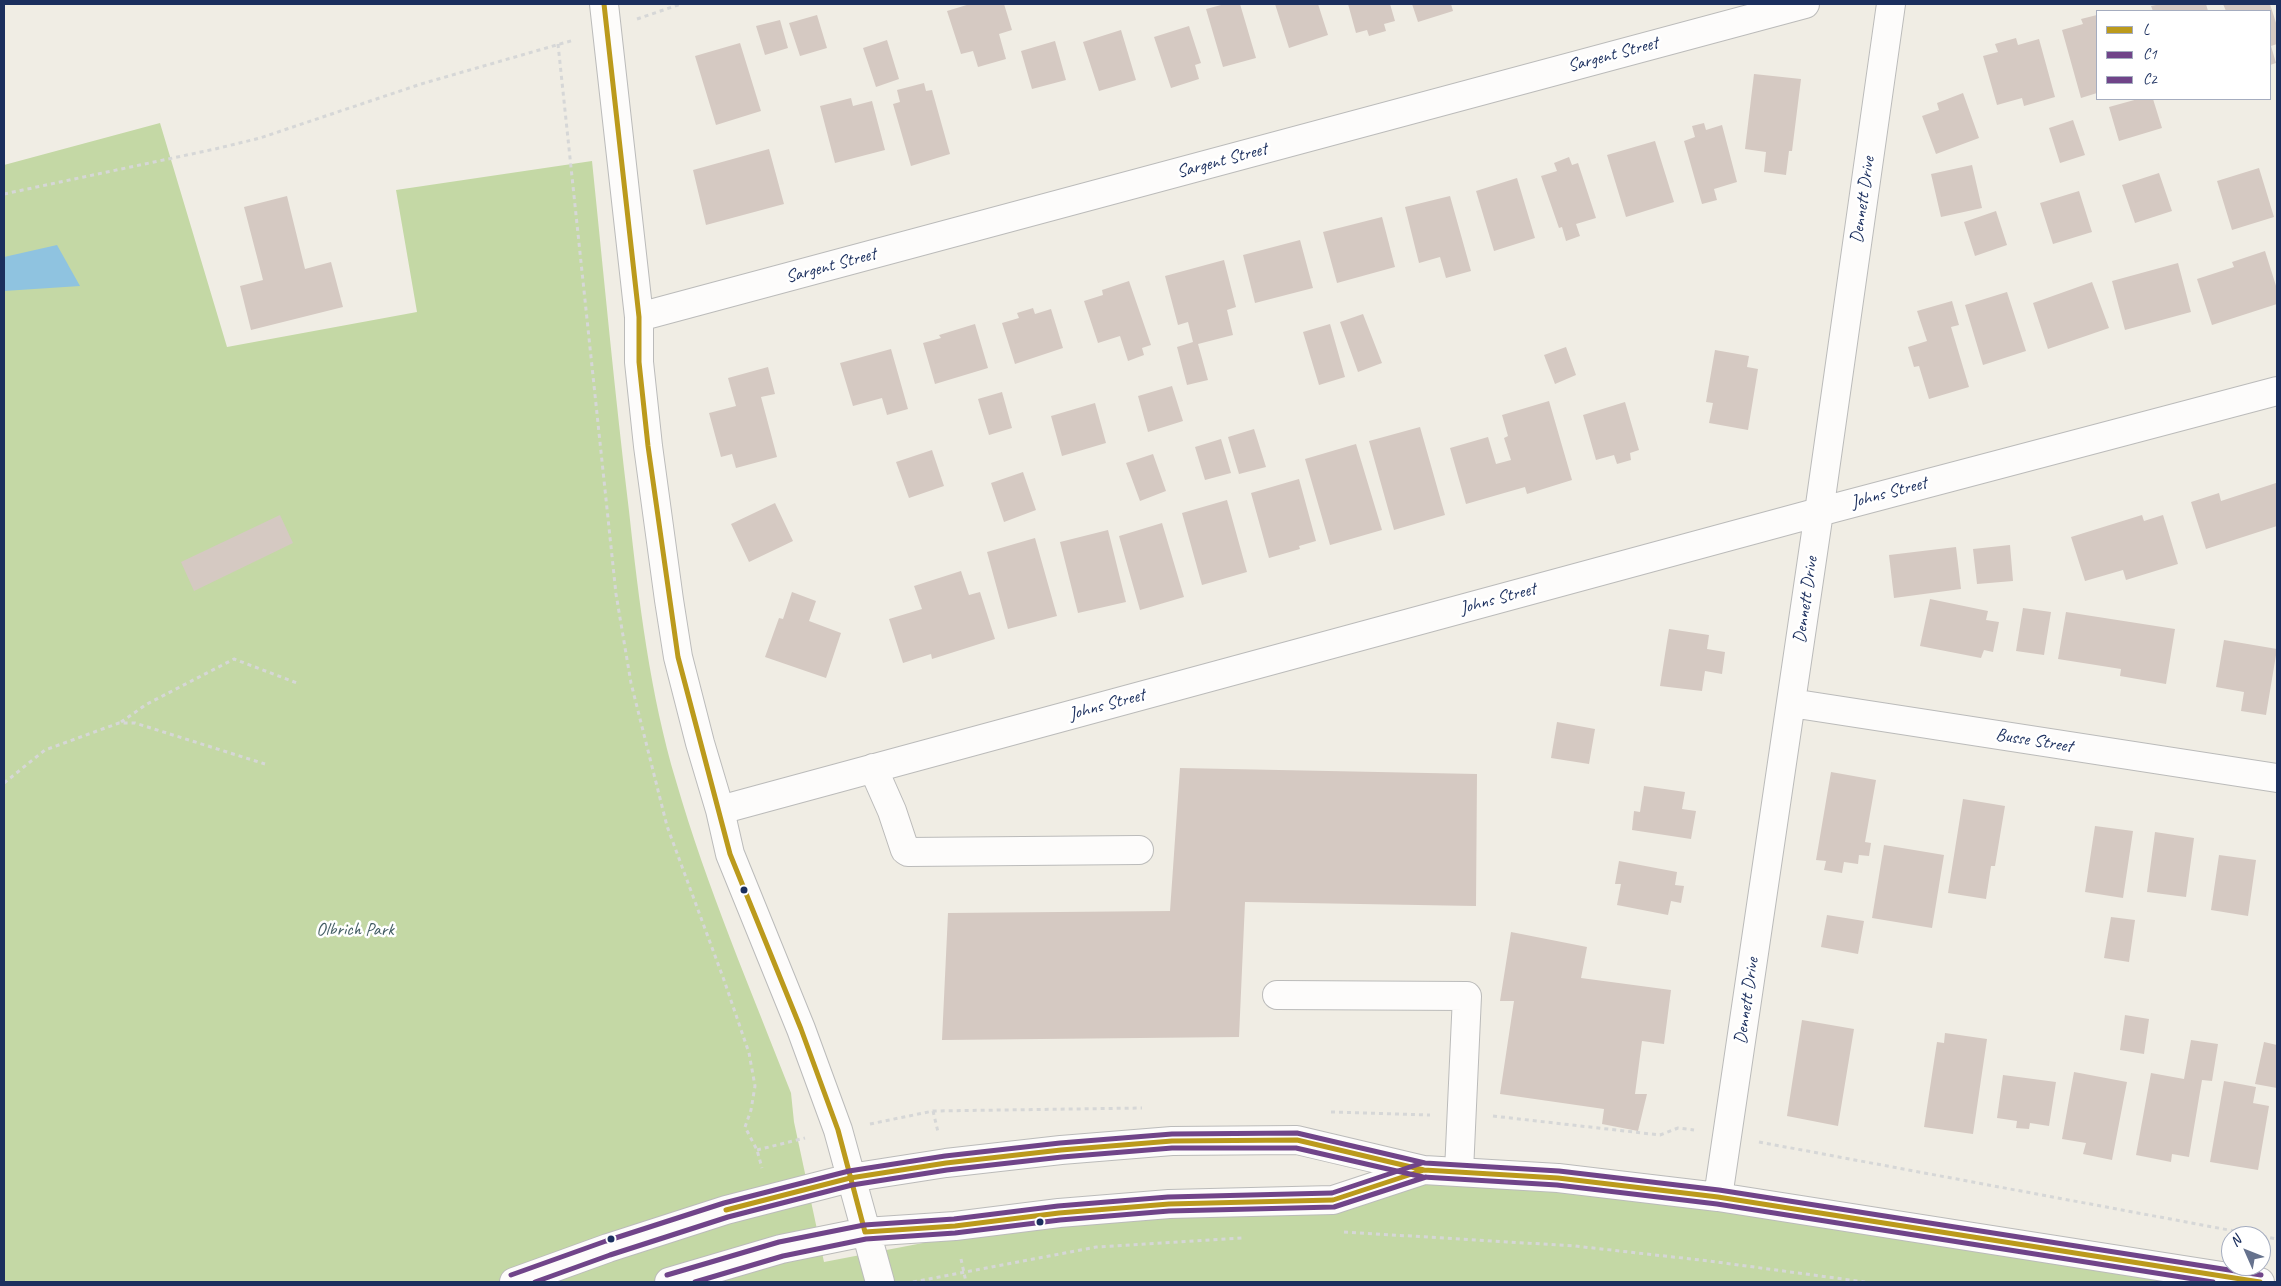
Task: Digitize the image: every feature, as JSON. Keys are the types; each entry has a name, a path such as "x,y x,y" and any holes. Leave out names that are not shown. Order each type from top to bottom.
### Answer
{"street":[{"name":"Sargent Street","path":"639,317 1805,4"},
{"name":"Dennett Drive","path":"1718,1197 1819,512 1891,4"},
{"path":"606,17 639,317 640,362 648,446 678,657 700,743 720,810 730,854 801,1028 838,1130 880,1282"},
{"name":"Johns Street","path":"720,810 1819,512 2277,391"},
{"name":"Busse Street","path":"1791,703 2277,778"},
{"path":"873,768 892,811 905,850 908,852 1139,850"},
{"path":"1277,995 1466,996 1459,1171"},
{"path":"514,1282 608,1248 726,1210 850,1178 946,1163 1061,1150 1172,1141 1297,1140 1424,1170 1558,1178 1718,1197 2260,1282"},
{"path":"669,1282 781,1249 865,1232 955,1226 1169,1204 1333,1200 1424,1170"}],"path":[{"path":"606,17 681,4"},
{"path":"4,194 215,150 260,138 412,87 558,44"},
{"path":"4,783 45,750 119,723 147,704 234,659 297,684"},
{"path":"119,723 135,723 266,764"},
{"path":"1774,1146 2277,1239"},
{"path":"1335,1232 1575,1246 1709,1261 1865,1282"},
{"path":"913,1282 1096,1247 1250,1237"},
{"path":"964,1272 966,1282"}],"green space":[{"name":"Olbrich Park","path":"160,123 227,347 417,312 396,190 592,161 614,380 637,579 646,648 659,715 676,781 701,860 791,1093 794,1122 824,1262 954,1237 1037,1216 1333,1200 1424,1170 2260,1282 4,1282 4,165"}],"water":[{"path":"57,245 80,286 4,291 4,257"}],"building":[{"path":"970,4 1004,4 1012,30 999,34 1006,59 978,67 973,51 961,54 947,11"},
{"path":"1225,4 1240,4 1256,58 1223,67 1206,9"},
{"path":"1275,4 1318,4 1328,35 1289,48"},
{"path":"1348,4 1390,4 1395,21 1384,24 1386,31 1369,36 1367,30 1356,33"},
{"path":"1412,4 1451,4 1453,11 1418,22"},
{"path":"2161,4 2206,4 2208,10 2153,10 2151,6"},
{"path":"2223,4 2270,4 2277,26 2277,44 2271,46 2271,10 2226,10"},
{"path":"817,15 827,48 800,56 789,23"},
{"path":"2096,15 2096,93 2081,98 2062,30 2083,24 2081,19"},
{"path":"780,20 788,48 765,55 756,26"},
{"path":"1189,26 1201,63 1195,65 1199,79 1171,88 1154,37"},
{"path":"1121,30 1136,80 1099,91 1083,42"},
{"path":"2016,38 2018,45 2039,39 2055,97 2024,106 2022,98 1997,105 1983,56 1998,52 1995,44"},
{"path":"887,40 899,79 876,87 863,48"},
{"path":"1055,41 1066,80 1032,89 1021,51"},
{"path":"740,43 761,111 716,125 695,56"},
{"path":"2271,46 2276,63 2271,65"},
{"path":"1754,74 1801,79 1792,151 1789,151 1786,175 1764,172 1766,152 1745,149"},
{"path":"924,83 926,91 932,90 950,154 911,166 893,104 900,102 897,90"},
{"path":"1963,93 1979,138 1936,154 1922,116 1939,110 1937,103"},
{"path":"851,98 853,106 872,101 885,150 835,163 820,106"},
{"path":"2134,100 2153,100 2162,128 2119,141 2109,107"},
{"path":"2073,120 2085,155 2060,163 2049,128"},
{"path":"1704,123 1706,130 1722,125 1737,182 1714,189 1717,200 1702,204 1684,141 1695,137 1692,126"},
{"path":"1655,141 1674,202 1626,217 1607,155"},
{"path":"769,149 784,204 706,225 693,170"},
{"path":"1569,157 1572,165 1578,163 1596,218 1576,224 1580,236 1566,241 1562,227 1559,228 1541,176 1557,171 1554,163"},
{"path":"1972,165 1982,208 1941,217 1931,174"},
{"path":"2259,168 2274,217 2232,230 2217,181"},
{"path":"2159,173 2172,211 2135,223 2122,185"},
{"path":"1517,178 1535,238 1494,251 1476,191"},
{"path":"2079,191 2092,232 2053,244 2040,203"},
{"path":"287,196 305,269 331,262 343,307 251,330 240,286 263,280 244,207"},
{"path":"1450,196 1471,271 1446,278 1440,257 1419,263 1405,207"},
{"path":"1996,211 2007,245 1975,256 1964,222"},
{"path":"1382,217 1395,267 1337,283 1323,232"},
{"path":"1300,240 1313,288 1255,303 1243,255"},
{"path":"2265,251 2277,289 2277,304 2212,325 2197,279 2234,267 2232,262"},
{"path":"1224,260 1236,307 1227,310 1233,335 1198,344 1208,380 1187,385 1177,347 1193,342 1188,322 1178,325 1165,276"},
{"path":"2178,263 2191,312 2125,330 2112,281"},
{"path":"1129,281 1151,345 1142,348 1144,355 1128,361 1120,336 1098,343 1084,301 1103,295 1102,290"},
{"path":"2092,282 2109,328 2048,349 2033,303"},
{"path":"2007,292 2026,351 1983,365 1965,305"},
{"path":"1952,301 1959,325 1951,327 1969,387 1929,399 1919,366 1914,367 1908,347 1927,341 1917,311"},
{"path":"1033,308 1035,314 1051,309 1063,348 1015,364 1002,323 1019,318 1017,313"},
{"path":"1363,314 1382,363 1358,372 1340,322"},
{"path":"975,324 988,368 935,384 923,343 941,338 939,335"},
{"path":"1330,324 1345,377 1319,385 1303,332"},
{"path":"1566,347 1576,375 1555,384 1544,355"},
{"path":"891,349 908,409 887,415 882,398 853,406 840,363"},
{"path":"1715,350 1749,356 1747,367 1758,369 1748,430 1709,423 1713,403 1706,402"},
{"path":"768,367 775,394 761,397 777,457 736,468 732,454 721,457 709,413 736,406 728,378"},
{"path":"1172,386 1183,421 1148,432 1138,396"},
{"path":"1002,392 1012,428 989,435 978,399"},
{"path":"1549,401 1572,480 1527,494 1525,487 1466,504 1450,448 1488,437 1496,464 1511,460 1504,438 1508,436 1502,415"},
{"path":"1625,402 1639,450 1630,453 1631,460 1617,464 1614,455 1596,460 1583,415"},
{"path":"1095,403 1106,443 1062,456 1051,416"},
{"path":"1420,427 1445,515 1394,530 1369,441"},
{"path":"1254,429 1266,467 1239,474 1228,437"},
{"path":"1221,439 1231,473 1205,480 1195,447"},
{"path":"1356,444 1382,530 1330,545 1305,459"},
{"path":"932,450 944,486 909,498 896,462"},
{"path":"1153,454 1166,491 1140,501 1126,463"},
{"path":"1023,472 1036,510 1004,522 991,483"},
{"path":"1299,479 1316,541 1299,546 1300,549 1269,558 1251,493"},
{"path":"2276,483 2277,526 2206,549 2191,502 2219,493 2221,501"},
{"path":"1227,500 1247,572 1202,585 1182,513"},
{"path":"775,503 793,541 749,562 731,524"},
{"path":"280,515 293,543 194,591 181,562"},
{"path":"2142,515 2144,521 2163,515 2178,564 2126,580 2123,570 2085,581 2071,537"},
{"path":"1162,523 1184,597 1140,610 1119,536"},
{"path":"1108,530 1126,602 1078,613 1060,542"},
{"path":"1035,538 1057,616 1008,629 987,552"},
{"path":"2010,545 2013,581 1977,584 1973,549"},
{"path":"1956,547 1961,589 1894,598 1889,555"},
{"path":"961,571 969,595 980,592 995,639 932,659 931,654 903,663 889,619 922,609 914,586"},
{"path":"792,592 816,601 809,621 841,633 826,678 765,657 779,618 783,619"},
{"path":"1930,599 1988,611 1986,620 1999,622 1993,652 1984,650 1981,658 1920,646"},
{"path":"2023,608 2051,612 2044,655 2016,651"},
{"path":"2066,612 2175,629 2166,684 2120,676 2121,669 2058,659"},
{"path":"1669,629 1709,635 1707,649 1725,652 1722,674 1705,671 1702,691 1660,686"},
{"path":"2224,640 2277,649 2266,715 2241,711 2244,692 2216,687"},
{"path":"1557,722 1595,729 1589,764 1551,758"},
{"path":"1180,768 1477,774 1476,906 1245,902 1239,1037 942,1040 948,913 1170,911"},
{"path":"1831,772 1876,780 1865,842 1871,843 1869,856 1859,855 1858,864 1844,862 1842,873 1824,870 1826,861 1816,860"},
{"path":"1644,786 1685,792 1682,809 1696,811 1691,839 1632,830 1634,811 1640,812"},
{"path":"1963,799 2005,806 1995,866 1991,866 1986,899 1948,893"},
{"path":"2095,826 2133,831 2123,898 2085,892"},
{"path":"2155,832 2194,838 2186,897 2147,892"},
{"path":"1884,845 1944,855 1932,928 1872,918"},
{"path":"2219,855 2256,860 2248,916 2211,910"},
{"path":"1619,861 1677,872 1675,885 1684,886 1681,903 1671,901 1668,915 1617,905 1621,884 1615,884"},
{"path":"1827,915 1864,921 1858,954 1821,947"},
{"path":"2111,917 2135,920 2129,962 2104,958"},
{"path":"1511,932 1587,947 1581,978 1671,990 1664,1044 1642,1041 1635,1094 1647,1094 1638,1131 1602,1124 1604,1109 1500,1094 1514,1001 1500,1001"},
{"path":"2125,1015 2149,1019 2144,1054 2120,1050"},
{"path":"1802,1020 1854,1029 1838,1126 1787,1116"},
{"path":"1945,1033 1987,1039 1973,1134 1924,1127 1937,1042 1944,1043"},
{"path":"2191,1040 2218,1044 2212,1081 2202,1080 2189,1157 2172,1154 2171,1162 2136,1155 2151,1073 2184,1079"},
{"path":"2264,1042 2277,1045 2277,1088 2255,1084"},
{"path":"2074,1072 2127,1082 2112,1160 2083,1154 2086,1143 2062,1139"},
{"path":"2003,1075 2056,1082 2049,1126 2030,1123 2029,1129 2016,1128 2017,1121 1997,1118"},
{"path":"2224,1081 2256,1087 2253,1103 2269,1106 2258,1170 2210,1162"}],"transit line":[{"name":"L","path":"604,4 639,317 639,362 648,446 678,657 730,854 801,1029 838,1130 865,1232 955,1226 1059,1213 1169,1204 1333,1200 1424,1170"},
{"name":"C2","path":"511,1275 606,1241 724,1203 849,1171 945,1156 1060,1143 1172,1134 1297,1133 1425,1163 1559,1171 1719,1190 2221,1269"},
{"name":"L","path":"726,1210 850,1178 946,1163 1061,1150 1172,1141 1297,1140 1424,1170 1558,1178 1718,1197 2260,1282"},
{"name":"C1","path":"535,1282 610,1255 728,1217 852,1185 947,1170 1062,1157 1172,1148 1296,1148 1423,1177 1557,1185 1717,1204 2213,1282"},
{"name":"C2","path":"667,1275 779,1242 864,1225 954,1219 1058,1206 1168,1197 1332,1193 1422,1163"},
{"name":"C1","path":"695,1282 783,1256 866,1239 955,1233 1060,1220 1169,1211 1334,1207 1426,1177"}]}
